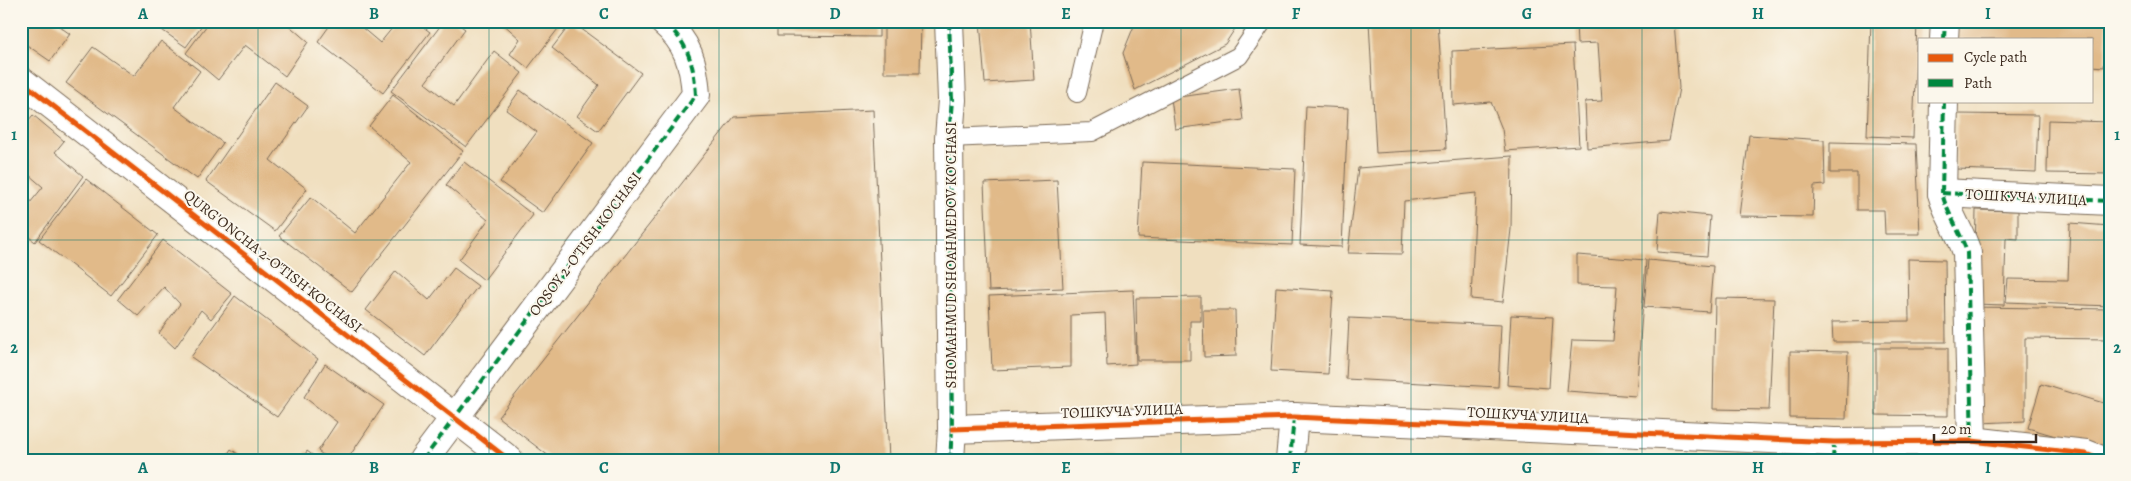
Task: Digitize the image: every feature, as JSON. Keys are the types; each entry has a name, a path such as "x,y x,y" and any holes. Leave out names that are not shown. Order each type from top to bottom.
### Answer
{"street":[{"name":"OQSOY 2-O'TISH KO'CHASI","path":"423,460 456,419 696,95 694,68 685,45 663,21"},
{"name":"SHOMAHMUD SHOAHMEDOV KO'CHASI","path":"949,21 952,100 949,138 952,429 950,460"},
{"path":"1944,38 1945,21"},
{"name":"QURG'ONCHA 2-O'TISH KO'CHASI","path":"21,81 509,460"},
{"path":"1944,102 1942,193 1945,204 1964,241 1967,253 1972,441"},
{"name":"ТОШКУЧА УЛИЦА","path":"1942,193 2110,201"},
{"path":"1290,460 1294,417"},
{"name":"ТОШКУЧА УЛИЦА","path":"952,429 1294,417 1834,451 1972,441 2086,454 2101,460"}],"lane":[{"path":"1077,93 1094,21"},
{"path":"949,138 1092,132 1239,56 1263,21"}],"building":[{"path":"21,21 52,21 70,34 50,61 21,41"},
{"path":"164,21 205,21 186,47 159,28"},
{"path":"210,21 284,21 308,42 285,76 245,45 218,80 186,53"},
{"path":"333,21 354,21 380,43 398,21 415,21 430,32 383,93 318,42"},
{"path":"444,21 454,21 465,29 425,83 454,106 494,51 522,73 466,147 391,91"},
{"path":"500,21 564,21 528,68 510,54 520,39"},
{"path":"777,21 879,21 879,37 777,36"},
{"path":"884,21 921,21 920,73 884,73"},
{"path":"980,21 1030,21 1034,80 985,83"},
{"path":"1136,21 1240,21 1225,44 1135,90 1123,53"},
{"path":"1369,21 1438,21 1446,149 1376,153"},
{"path":"1576,21 1674,21 1679,88 1669,141 1587,148 1585,102 1602,101 1598,43 1577,44"},
{"path":"1678,21 1725,21 1725,23 1678,23"},
{"path":"1871,21 1917,21 1913,138 1867,136"},
{"path":"1949,21 2107,21 2104,67 2094,66 2094,38 1949,38"},
{"path":"572,22 641,73 598,131 577,116 599,85 552,48"},
{"path":"161,41 200,71 174,107 223,143 197,179 66,83 93,47 134,76"},
{"path":"1573,45 1579,146 1505,151 1502,129 1491,102 1453,105 1452,51"},
{"path":"275,82 308,106 270,160 307,189 275,231 206,181"},
{"path":"1239,89 1243,120 1175,129 1171,98"},
{"path":"520,90 593,143 543,213 500,182 537,132 506,110"},
{"path":"393,95 463,151 352,292 279,236 311,197 355,233 411,162 369,126"},
{"path":"1306,106 1348,108 1342,247 1300,245"},
{"path":"873,110 889,460 554,460 498,417 734,117"},
{"path":"1957,114 2038,115 2036,172 1956,169"},
{"path":"33,115 64,141 55,152 83,176 35,242 21,230 21,214 43,187 21,168 21,129"},
{"path":"2048,120 2110,122 2110,174 2047,173"},
{"path":"1749,135 1824,140 1825,185 1814,186 1813,217 1739,216"},
{"path":"1830,142 1916,144 1920,234 1885,234 1884,210 1857,210 1857,173 1830,173"},
{"path":"1512,156 1511,229 1503,302 1471,299 1476,193 1404,201 1402,254 1348,253 1358,168"},
{"path":"464,162 533,215 484,280 459,260 488,220 446,185"},
{"path":"1142,162 1295,169 1292,245 1138,238"},
{"path":"86,179 158,235 111,296 39,240"},
{"path":"1057,180 1063,288 989,291 984,183"},
{"path":"1976,210 2018,211 2018,239 2006,238 2004,305 1974,304"},
{"path":"1660,211 1710,216 1707,256 1657,252"},
{"path":"2070,223 2110,226 2110,306 2006,302 2008,279 2068,280"},
{"path":"163,240 232,294 211,319 201,310 175,348 159,333 180,304 164,287 138,316 118,299"},
{"path":"1577,255 1646,260 1636,396 1567,391 1572,340 1613,341 1617,286 1577,285"},
{"path":"1908,259 1945,260 1946,342 1833,342 1832,322 1909,321"},
{"path":"1648,260 1713,266 1709,312 1644,307"},
{"path":"454,268 478,286 425,356 366,310 396,271 429,300"},
{"path":"1276,287 1333,291 1328,374 1271,371"},
{"path":"1133,290 1136,364 1107,366 1105,313 1071,315 1071,367 992,370 989,296"},
{"path":"235,296 318,359 277,417 191,357"},
{"path":"1201,297 1201,321 1190,321 1190,360 1137,360 1136,298"},
{"path":"1715,298 1774,299 1769,410 1713,409"},
{"path":"1974,307 2110,309 2110,339 2025,338 2025,421 1980,423"},
{"path":"1203,310 1235,310 1236,356 1204,357"},
{"path":"1511,315 1553,317 1549,388 1507,385"},
{"path":"1349,318 1501,325 1498,387 1346,379"},
{"path":"1876,348 1948,348 1948,416 1876,415"},
{"path":"1790,351 1848,352 1846,419 1790,418"},
{"path":"325,364 384,405 347,460 329,460 318,451 337,422 304,397"},
{"path":"2041,384 2110,405 2110,452 2028,428"},
{"path":"231,449 246,460 224,460"},
{"path":"307,451 319,460 302,460"},
{"path":"1118,457 1118,460 995,460 995,458"},
{"path":"1123,457 1221,457 1221,460 1123,460"}],"marked path":[{"path":"423,460 696,95 694,73 684,45 672,29 663,21"},
{"path":"949,21 952,100 949,138 952,429 950,460"},
{"path":"1944,38 1945,21"},
{"path":"1944,102 1942,193 1967,253 1972,441"},
{"path":"1942,193 2110,201"},
{"path":"1290,460 1294,417"},
{"path":"1833,460 1834,442"}],"cycle path":[{"path":"21,81 509,460"},
{"path":"952,429 1294,417 1834,442 1972,441 2086,454 2101,460"}]}
